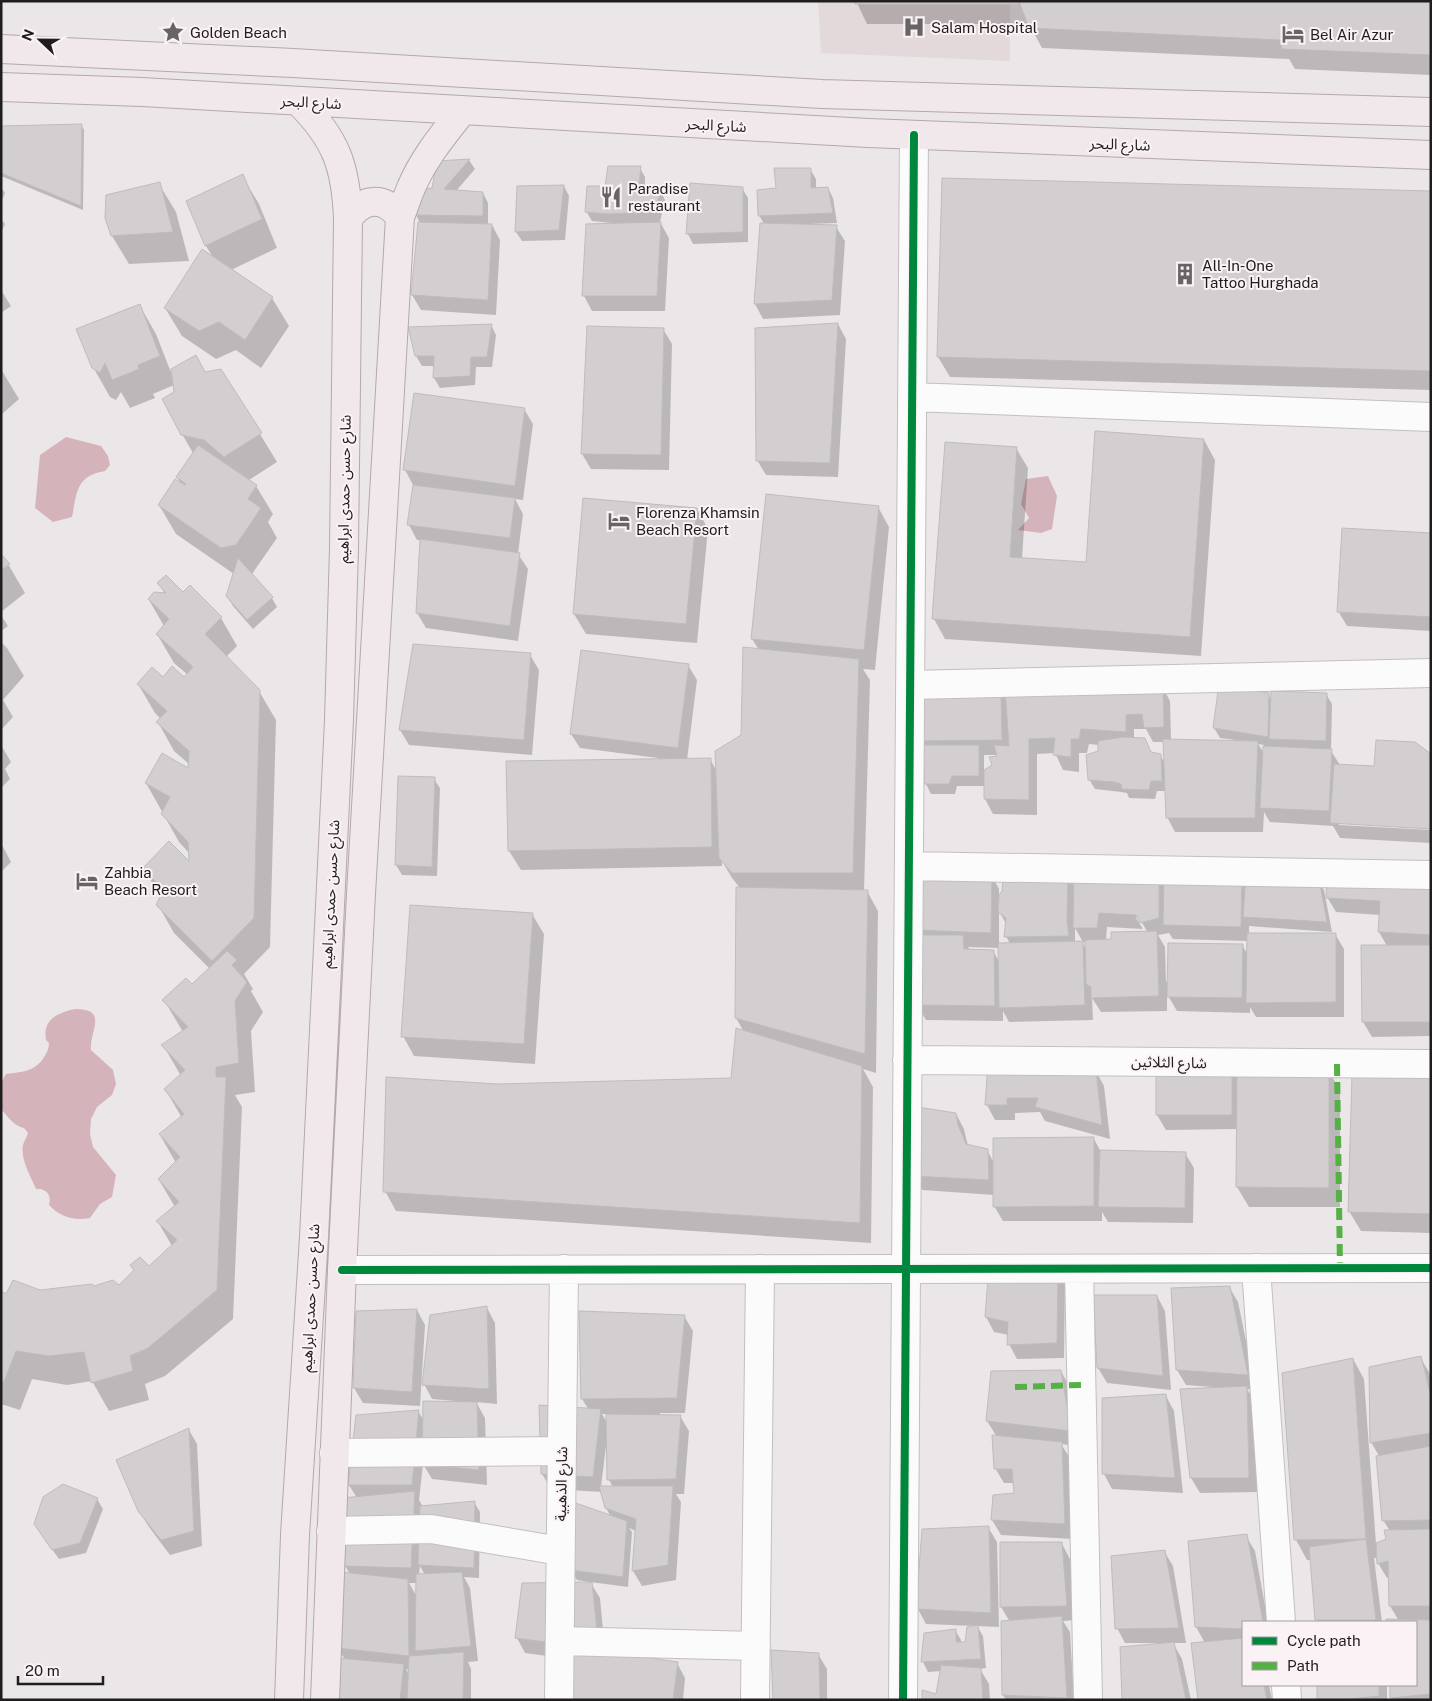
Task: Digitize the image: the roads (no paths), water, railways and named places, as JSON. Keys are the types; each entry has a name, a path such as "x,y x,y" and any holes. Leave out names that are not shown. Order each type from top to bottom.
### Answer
{"main road":[{"path":"1,49 293,63 822,94 1431,112"},
{"name":"شارع البحر","path":"1,87 142,92 914,135 1431,156"},
{"name":"شارع حسن حمدى ابراهيم","path":"289,1700 295,1535 313,1247 338,720 344,548 348,219 347,192 342,166 332,142 299,102"},
{"name":"شارع حسن حمدى ابراهيم","path":"325,1700 342,1270 361,894 400,217 411,187 422,167 432,150 462,111"},
{"path":"348,219 354,210 363,204 373,202 384,203 394,208 400,217"}],"street":[{"path":"902,1700 914,135"},
{"path":"912,397 1431,417"},
{"path":"910,686 1431,673"},
{"path":"909,866 1431,874"},
{"name":"شارع الثلاثين","path":"907,1060 1431,1064"},
{"path":"756,1700 760,1268"},
{"path":"1256,1268 1281,1621"},
{"path":"342,1270 1431,1268"},
{"name":"شارع الذهبية","path":"559,1700 564,1269"},
{"path":"1079,1269 1088,1700"},
{"path":"334,1452 562,1451"},
{"path":"332,1531 431,1529 560,1551"},
{"path":"560,1641 756,1646"},
{"path":"1286,1686 1287,1700"}],"place":[{"name":"Salam Hospital","path":"914,27"},
{"name":"Golden Beach","path":"173,32"},
{"name":"Bel Air Azur","path":"1293,34"},
{"name":"Paradise restaurant","path":"611,197"},
{"name":"All-In-One Tattoo Hurghada","path":"1185,274"},
{"name":"Florenza Khamsin Beach Resort","path":"619,521"},
{"name":"Zahbia Beach Resort","path":"87,881"}]}
